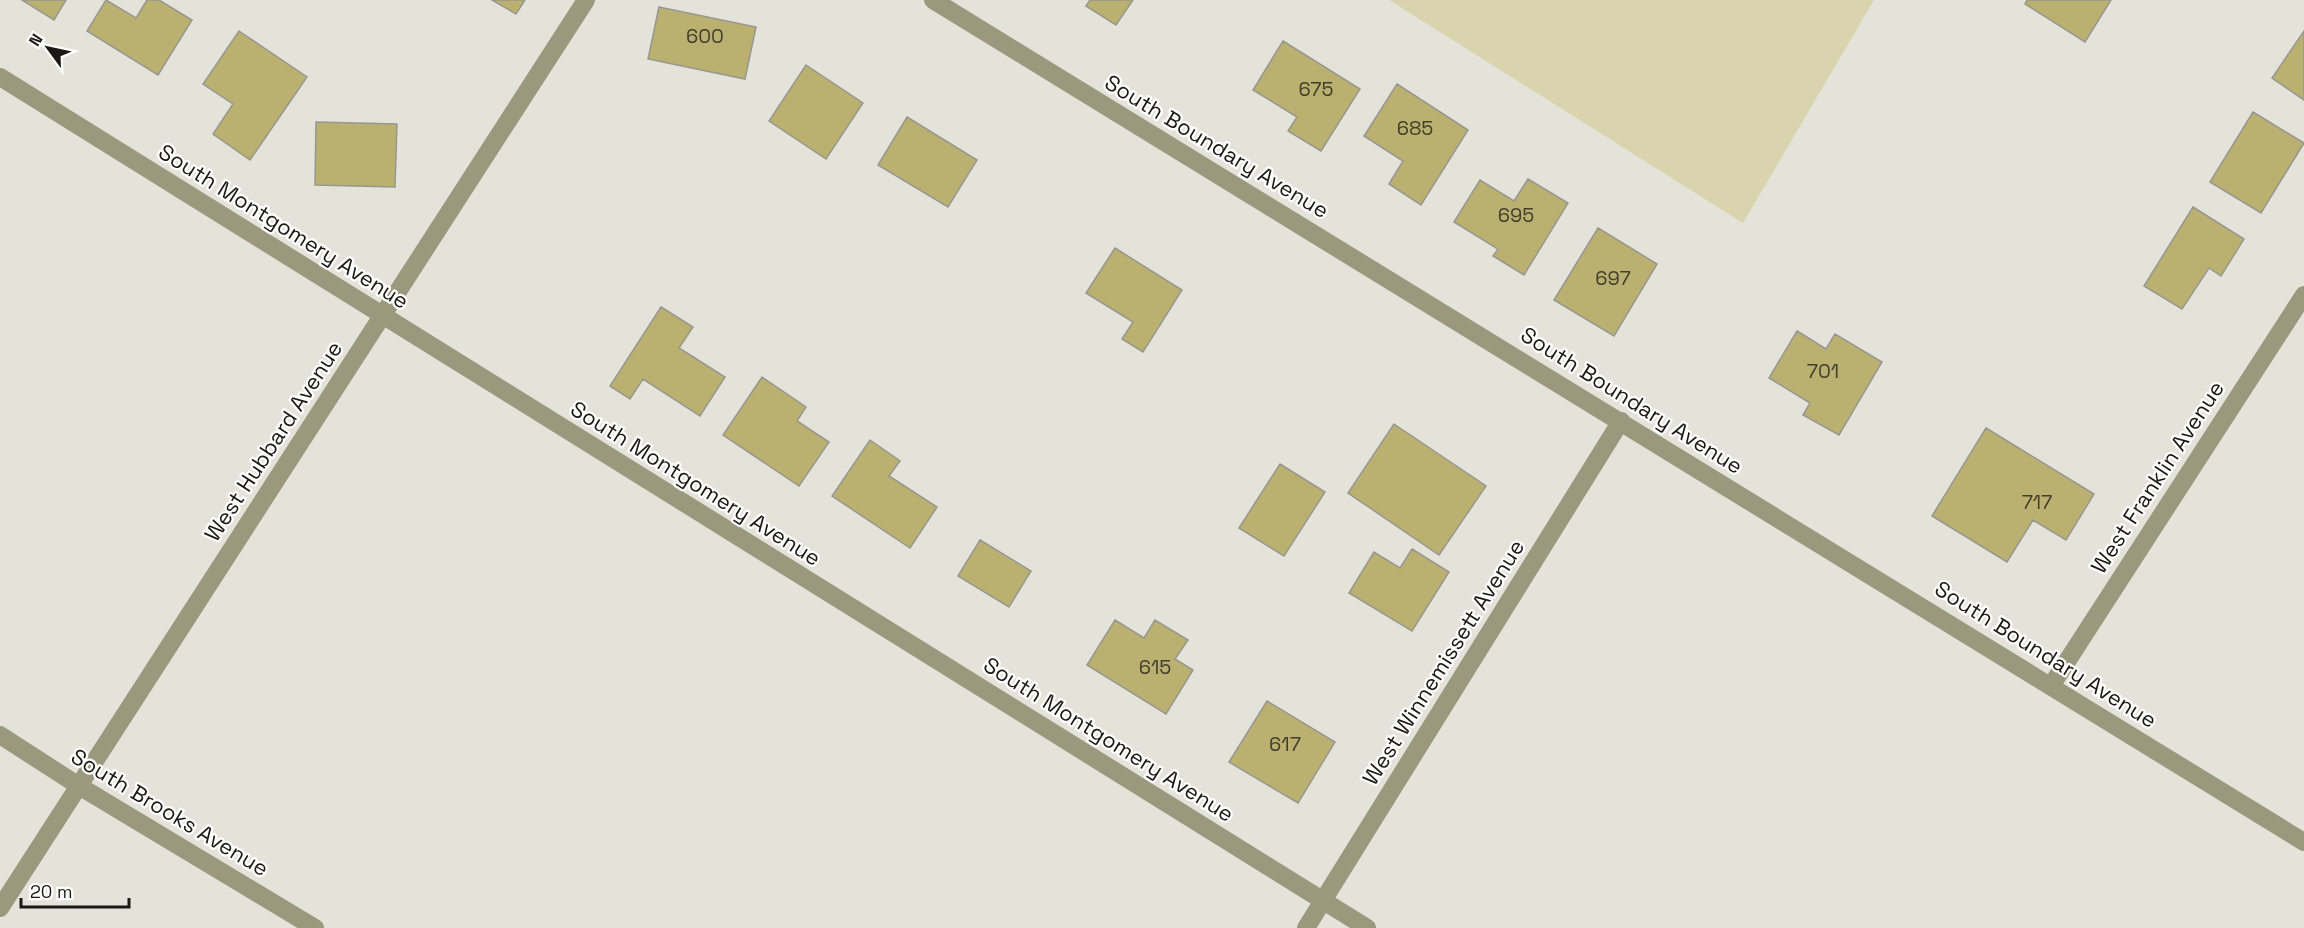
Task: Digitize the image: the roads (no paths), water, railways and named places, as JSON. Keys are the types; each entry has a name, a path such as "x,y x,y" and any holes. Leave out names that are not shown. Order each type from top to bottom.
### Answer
{"street":[{"name":"West Hubbard Avenue","path":"0,908 586,0"},
{"name":"South Boundary Avenue","path":"933,0 2304,842"},
{"name":"South Montgomery Avenue","path":"0,77 1367,928"},
{"name":"West Franklin Avenue","path":"2051,686 2304,295"},
{"name":"West Winnemissett Avenue","path":"1306,928 1621,421"},
{"name":"South Brooks Avenue","path":"0,735 79,786 315,928"}]}
